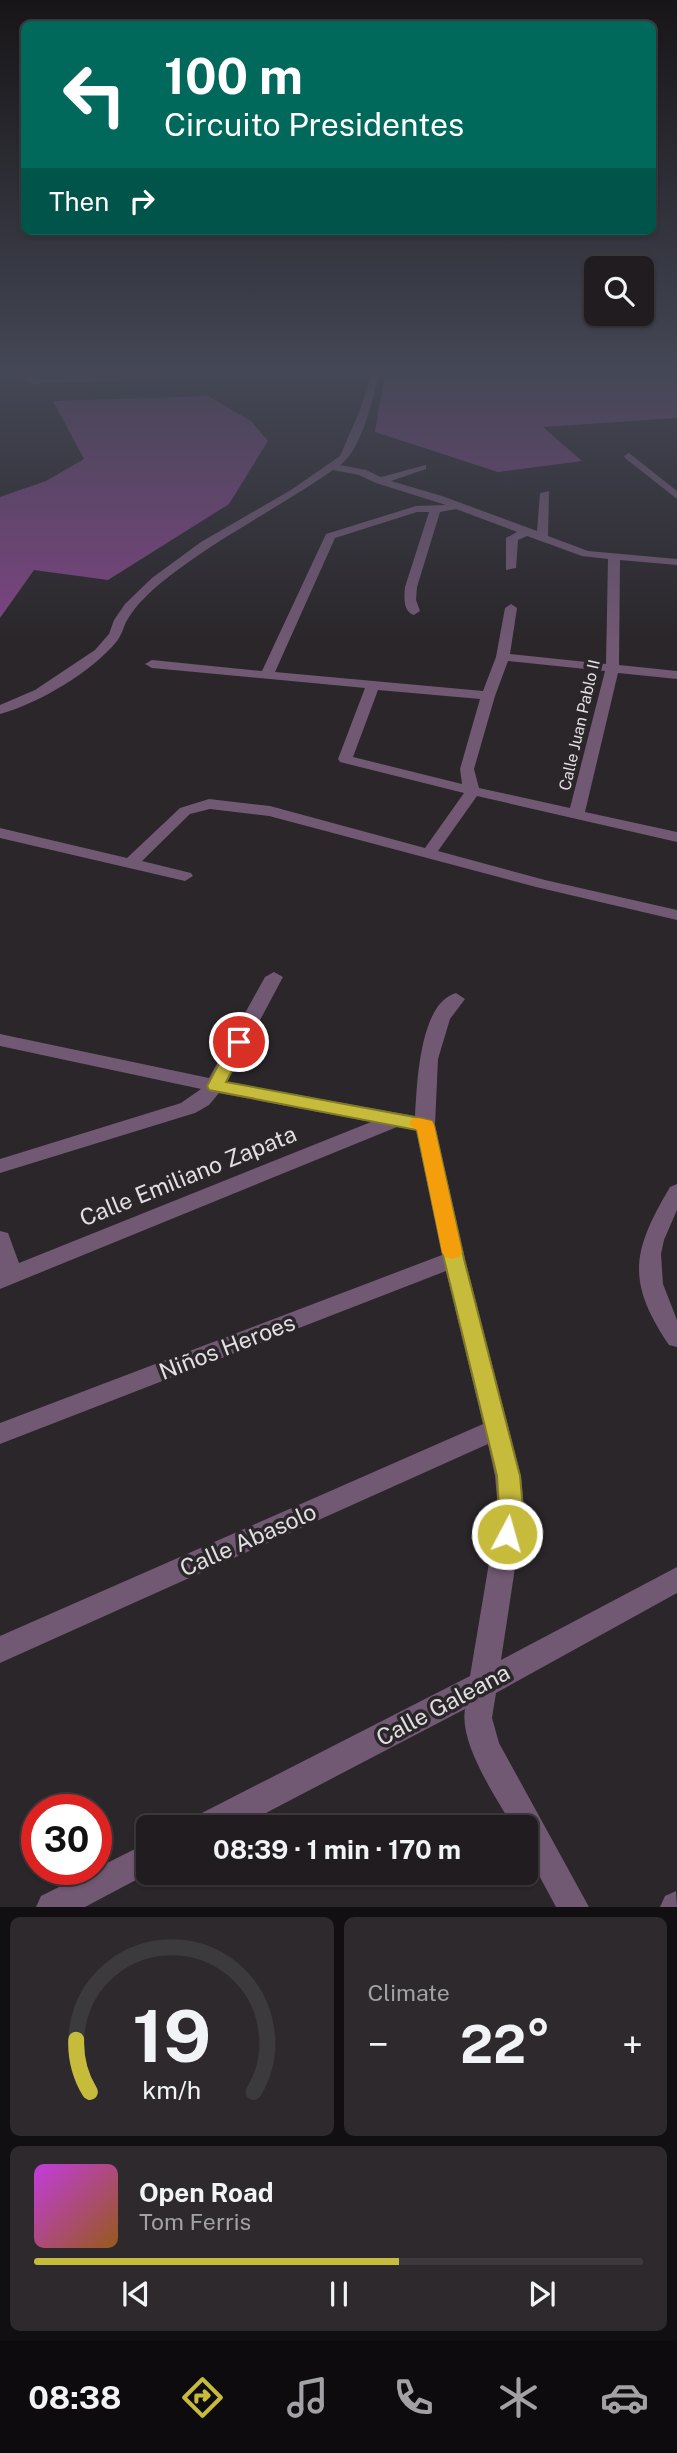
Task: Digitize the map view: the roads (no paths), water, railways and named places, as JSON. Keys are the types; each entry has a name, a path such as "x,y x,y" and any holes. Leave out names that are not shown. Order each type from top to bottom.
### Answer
{"street":[{"path":"0,710 40,693 100,653 115,635 120,620 130,607 156,581 205,544 337,463"},
{"path":"637,463 677,496"},
{"path":"332,467 362,472 380,481 465,508 586,554 677,562"},
{"path":"380,481 422,467"},
{"path":"542,537 545,493"},
{"path":"414,611 410,600 411,587 436,508"},
{"path":"267,675 330,536 416,509 465,508"},
{"path":"510,568 512,538 528,531"},
{"name":"Calle Juan Pablo II","path":"576,815 612,668 614,558"},
{"path":"473,792 467,769 488,696 503,657 511,608"},
{"path":"503,657 677,675"},
{"path":"152,664 488,696"},
{"path":"373,685 345,758 473,792 677,838"},
{"path":"429,853 473,792"},
{"path":"131,863 185,811 209,804 270,811 542,884 677,915"},
{"path":"0,833 185,876"},
{"path":"0,1166 188,1108 202,1100 215,1086 274,977"},
{"path":"457,999 441,1018 428,1059 425,1125 454,1259 508,1476 511,1509 478,1718 486,1748 573,1907"},
{"path":"0,1040 215,1086 425,1125"},
{"name":"Calle Emiliano Zapata","path":"6,1278 395,1119"},
{"path":"677,1192 657,1227 649,1254 652,1289 667,1325 677,1338"},
{"path":"0,1239 6,1278"},
{"name":"Niños Heroes","path":"0,1434 454,1259"},
{"name":"Calle Abasolo","path":"0,1650 496,1429"},
{"name":"Calle Galeana","path":"230,1815 481,1686 677,1579"},
{"path":"52,1907 136,1864"}]}
